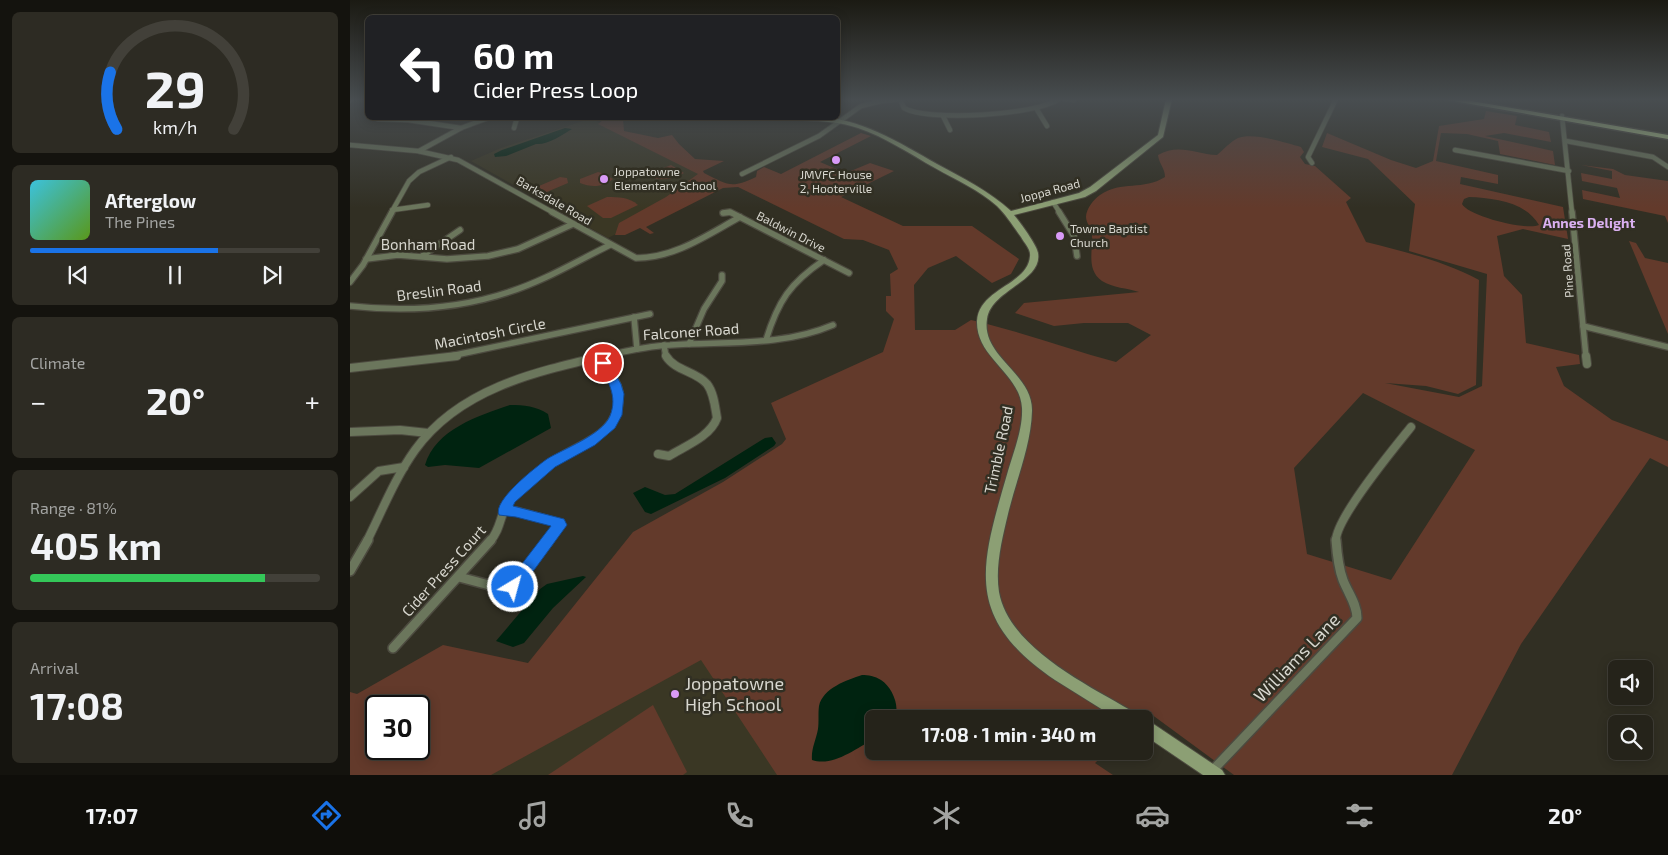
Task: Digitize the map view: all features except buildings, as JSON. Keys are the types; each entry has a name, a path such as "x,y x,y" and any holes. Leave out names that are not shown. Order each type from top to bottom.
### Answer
{"street":[{"path":"418,151 448,135"},
{"path":"742,174 820,135"},
{"name":"Trimble Road","path":"881,135 970,185 1009,214 1030,245 1034,258 1025,274 990,301 984,311 982,320 984,336 990,350 1021,386 1027,403 1021,439 993,558 992,594 1003,623 1028,650 1118,710"},
{"name":"Joppa Road","path":"1009,214 1088,192 1154,144 1161,135"},
{"path":"1312,163 1308,157 1319,135"},
{"name":"Pine Road","path":"1565,135 1587,364"},
{"path":"1566,141 1649,156 1668,167"},
{"path":"350,149 353,145"},
{"name":"Barksdale Road","path":"353,145 418,151 451,157 478,170 636,258 659,257 672,252 740,217"},
{"path":"1455,150 1569,171"},
{"path":"350,282 366,259 392,210 412,178 451,157"},
{"path":"1053,202 1074,236 1077,256"},
{"path":"392,210 428,205"},
{"name":"Baldwin Drive","path":"723,213 730,212 849,273"},
{"name":"Bonham Road","path":"366,259 398,255 453,259 501,254 523,247 574,224"},
{"path":"422,256 460,230"},
{"name":"Breslin Road","path":"350,306 393,310 476,301 527,285 610,245"},
{"path":"766,340 776,308 785,292 800,276 824,260"},
{"path":"689,344 704,309 722,281 722,275"},
{"name":"Macintosh Circle","path":"350,368 458,356 650,314"},
{"path":"634,317 637,349"},
{"name":"Falconer Road","path":"350,571 404,467 428,433 465,404 503,384 526,375 637,349 664,345 766,340 813,333 834,325"},
{"path":"1583,326 1668,346"},
{"path":"658,454 669,456 710,430 716,424 718,418 707,385 680,367 667,362 663,356 664,345"},
{"name":"Cider Press Court","path":"393,648 495,536 510,499 551,463 598,437 614,420 619,394 616,384 605,368 601,357"},
{"name":"Williams Lane","path":"1214,773 1300,676 1358,618 1357,610 1336,559 1336,536 1345,518 1372,478 1411,427"},
{"path":"350,432 400,430 428,433"},
{"path":"350,496 379,471 404,467"},
{"path":"458,576 508,590 513,587 560,525 560,523 516,511 504,511"},
{"path":"1153,732 1214,773"}],"shaded area":[{"name":"Joppatowne Elementary School","path":"540,135 625,135 702,173 712,185 608,238 471,161 501,148"},
{"path":"544,135 562,135 506,156 495,157 494,154"},
{"path":"620,135 644,135 658,138 672,135 695,159 724,161 703,171 724,183 730,184 741,183 756,177 757,171 764,167 781,174 857,135 871,136 820,162 846,173 870,163 894,171 841,197 903,226 972,226 1019,259 1011,274 992,283 956,256 928,268 914,285 915,330 955,330 971,320 1116,362 1151,335 1128,323 1084,323 1054,326 1015,313 1024,303 1139,292 1115,287 1097,277 1091,260 1092,233 1086,217 1087,211 1093,202 1108,190 1124,186 1149,184 1165,177 1158,155 1165,152 1180,149 1217,155 1235,139 1245,136 1270,139 1301,147 1304,152 1300,157 1305,164 1315,166 1351,198 1346,202 1366,242 1438,262 1479,280 1476,385 1458,394 1426,386 1385,383 1459,397 1482,386 1487,274 1409,251 1415,204 1368,159 1322,147 1326,135 1332,135 1391,160 1416,168 1433,161 1437,135 1441,135 1436,161 1498,175 1498,184 1461,177 1460,184 1563,207 1568,239 1523,229 1497,236 1504,276 1522,295 1526,343 1579,355 1580,364 1556,367 1564,386 1612,420 1668,441 1668,467 1650,458 1521,644 1452,775 1234,775 1153,715 1153,710 865,710 865,760 1098,760 1095,763 1113,775 777,775 701,660 491,775 350,775 350,692 357,694 443,645 528,663 633,532 723,482 782,444 786,439 771,403 883,352 894,319 886,311 886,296 891,296 890,274 898,269 889,250 863,240 844,239 738,187 723,188 646,227 654,233 650,234 640,228 625,235 615,235 619,223 666,197 698,174","holes":["1469,197 1499,200 1518,206 1533,217 1539,225 1523,226 1486,218 1467,209 1462,204 1464,199","1363,393 1475,450 1391,580 1307,554 1294,468"]},
{"path":"1472,135 1490,135 1485,136 1553,151 1555,165 1500,154 1498,141"},
{"path":"1515,135 1550,135 1551,142"},
{"path":"671,165 684,173 665,179 656,179 646,175"},
{"path":"1581,165 1613,169 1625,175 1668,181 1668,223 1665,216 1583,199 1582,190 1620,198 1617,188 1582,181 1581,173 1612,179 1612,171"},
{"path":"598,172 613,179 606,184 598,186 580,183 580,179"},
{"path":"560,177 567,178 568,183 542,194 534,192 532,189"},
{"path":"607,197 620,197 635,202 638,205 611,218 603,218 587,206"},
{"path":"1629,241 1636,243 1645,258 1668,263 1668,334"},
{"path":"510,405 530,406 543,411 548,414 551,428 479,468 445,465 428,467 425,465 430,453 448,433 472,419"},
{"path":"772,437 776,443 774,446 725,478 651,514 645,512 633,493 645,487 665,495 675,494 765,438"},
{"path":"583,576 586,577 553,608 524,643 513,647 496,641 540,589 547,584"},
{"name":"Joppatowne High School","path":"718,609 804,775 350,775 350,697 365,699 365,760 430,760 430,708 445,710"},
{"path":"862,675 881,680 892,692 896,703 896,710 865,710 865,744 836,759 820,762 812,760 821,700 830,690"},
{"path":"653,705 687,772 683,775 548,775"}],"place":[{"name":"JMVFC House 2, Hooterville","path":"836,160"},
{"name":"Joppatowne Elementary School","path":"604,179"},
{"name":"Towne Baptist Church","path":"1060,236"},
{"name":"Joppatowne High School","path":"675,694"}],"district":[{"name":"Annes Delight","path":"1589,223"}],"route":[{"path":"513,587 560,523 516,511 504,511 507,502 551,463 591,442 611,425 616,415 619,394 616,384 608,374 603,363"}]}
